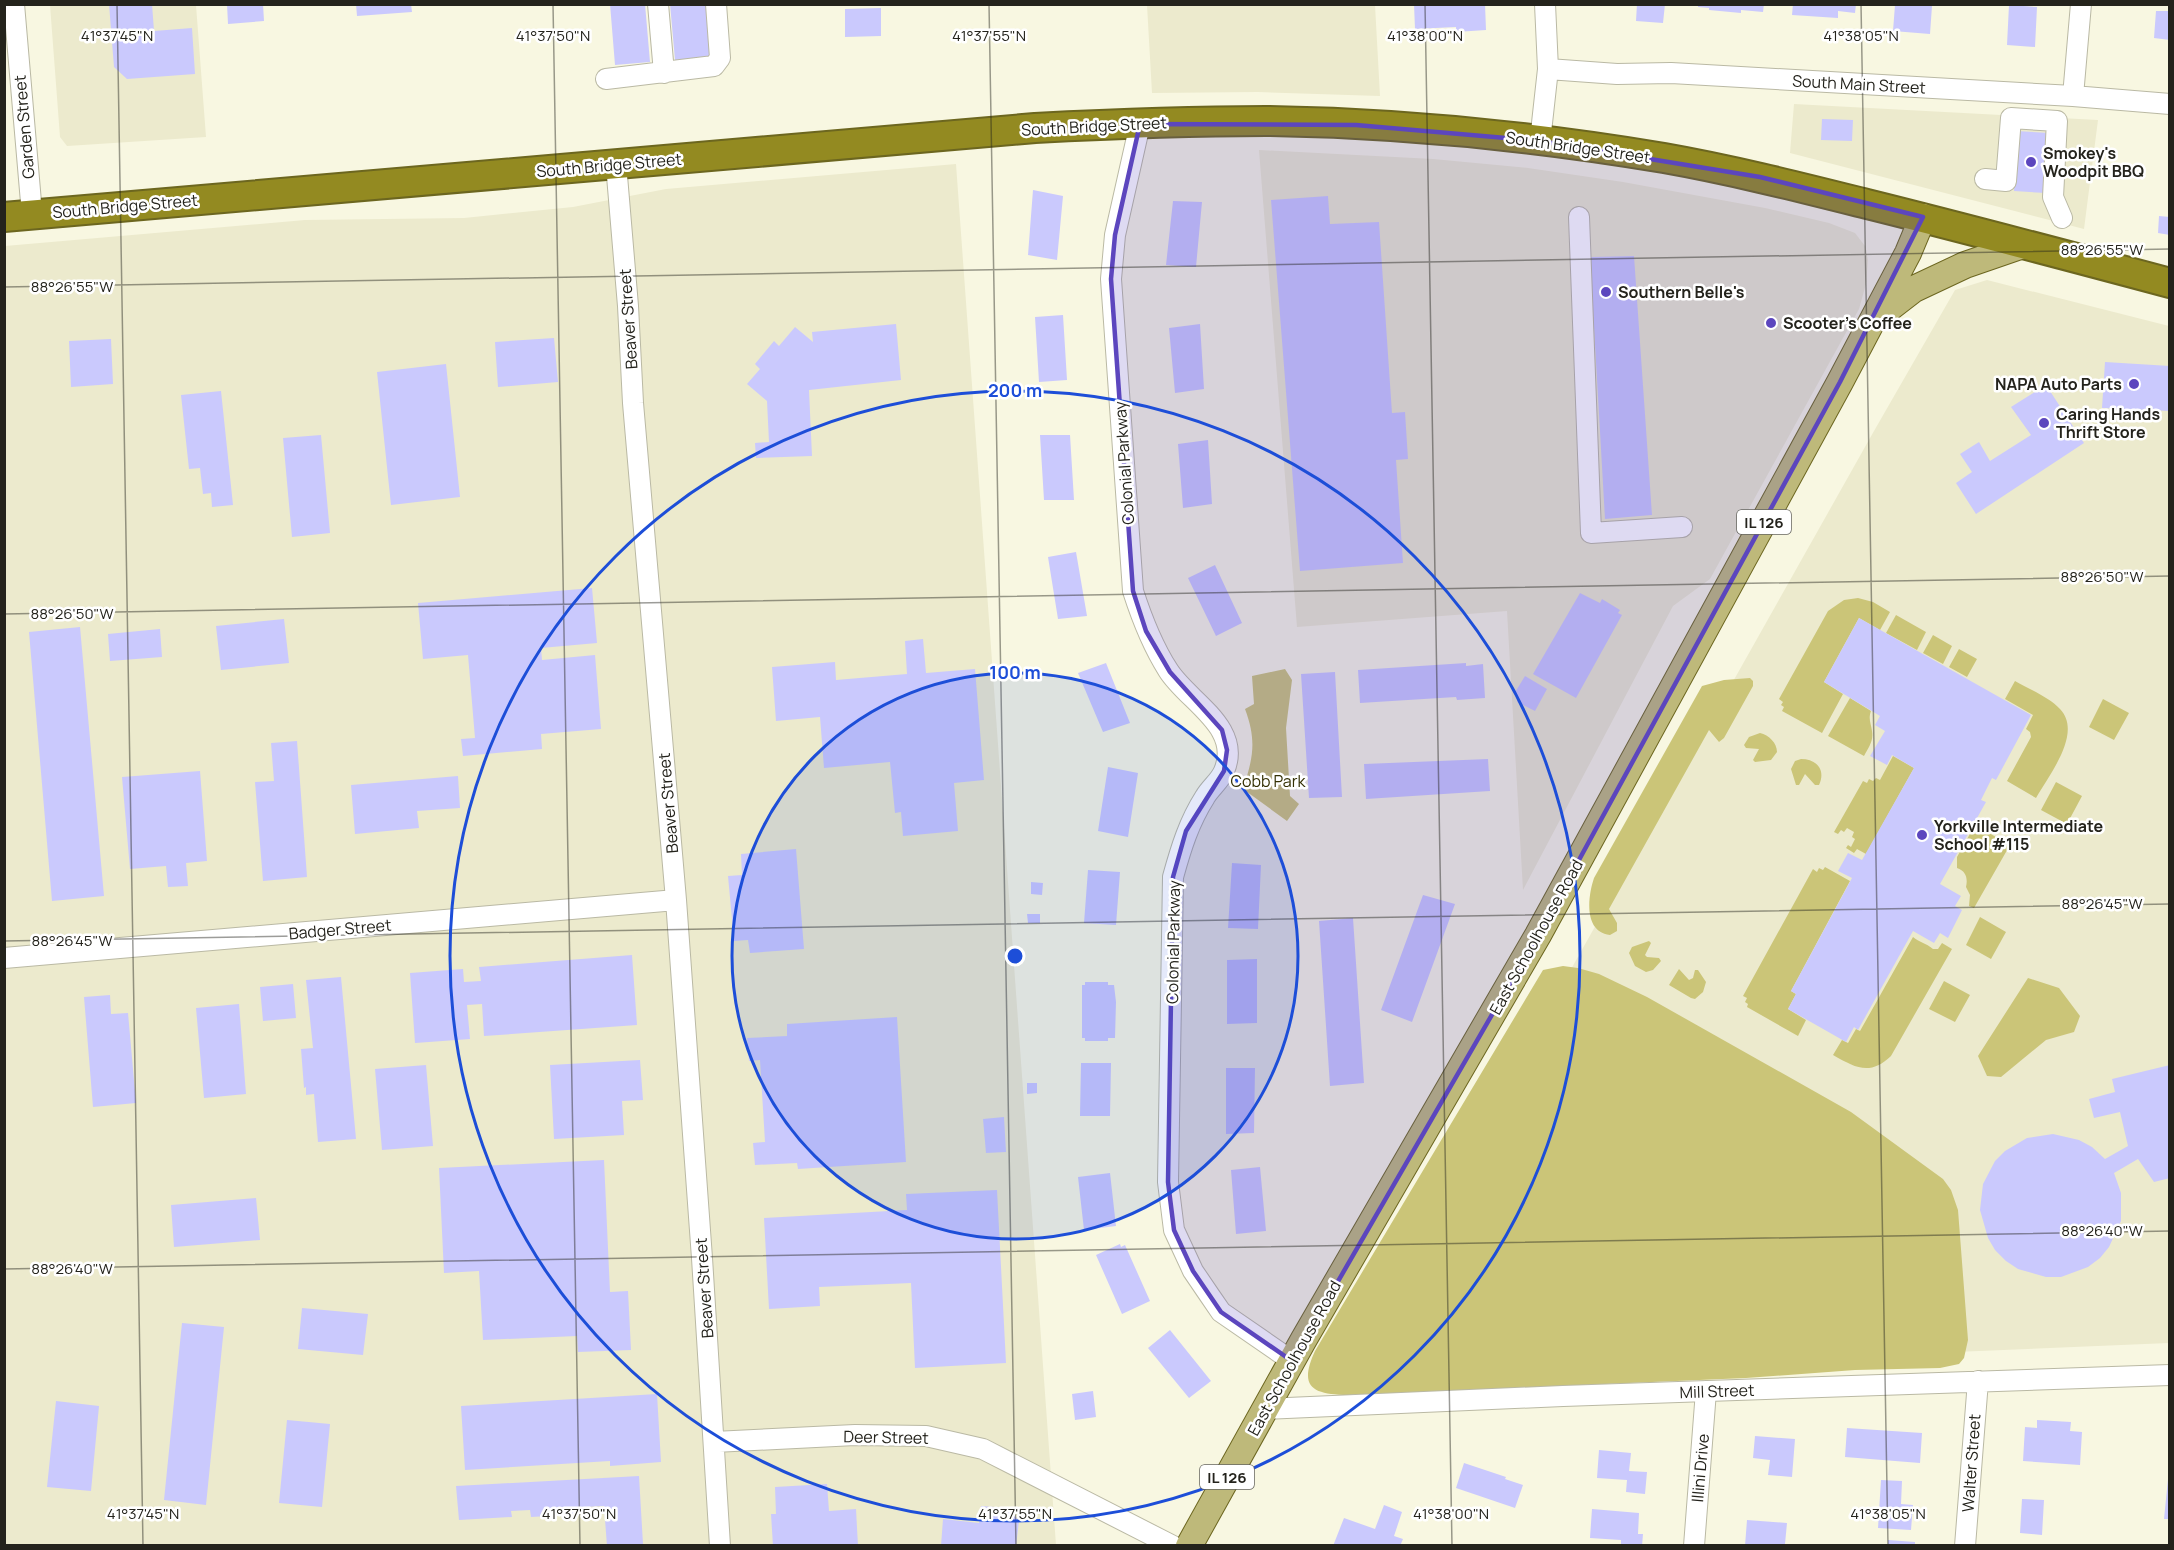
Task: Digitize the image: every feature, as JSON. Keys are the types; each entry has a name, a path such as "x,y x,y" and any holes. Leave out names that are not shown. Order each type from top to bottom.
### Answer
{"highway":[{"name":"South Bridge Street","path":"18,215 1035,128 1259,121 1356,125 1540,141 1664,158 1760,177 1923,217 2169,283"}],"main road":[{"name":"East Schoolhouse Road","path":"1189,1545 1292,1361 1532,946 1828,405 1908,253 1923,217"},
{"name":"East Schoolhouse Road","path":"1871,322 1914,289 1965,265 2023,244"}],"street":[{"name":"Garden Street","path":"14,4 18,215"},
{"path":"658,4 664,73"},
{"path":"606,79 714,66 720,58 716,4"},
{"path":"1540,141 1548,69 1545,4"},
{"path":"2073,96 2081,4"},
{"name":"South Main Street","path":"1548,69 1617,74 1663,73 2073,96 2169,104"},
{"path":"1985,179 2006,181 2011,118 2057,121 2053,197 2062,218"},
{"name":"Colonial Parkway","path":"1140,124 1115,235 1111,279 1133,591 1146,631 1170,672 1222,730 1227,750 1224,771 1206,796 1186,831 1173,877 1168,1182 1174,1230 1192,1271 1221,1312 1292,1361"},
{"name":"Beaver Street","path":"616,164 628,306 633,403 676,900 714,1442"},
{"path":"1579,217 1591,533 1682,527"},
{"name":"Badger Street","path":"4,958 676,900"},
{"name":"Mill Street","path":"1265,1409 2169,1375"},
{"name":"Walter Street","path":"1965,1545 1978,1381"},
{"name":"Illini Drive","path":"1694,1545 1706,1391"},
{"name":"Deer Street","path":"714,1442 855,1435 926,1436 983,1449 1173,1545"},
{"path":"714,1442 720,1545"}],"highlighted area":[{"path":"1140,124 1356,125 1540,141 1760,177 1923,217 1840,382 1538,935 1292,1361 1221,1312 1193,1271 1174,1230 1168,1182 1173,877 1186,831 1224,771 1227,750 1222,730 1170,672 1146,631 1133,591 1111,279 1115,235"}],"shaded area":[{"path":"50,5 196,5 206,137 67,146 60,137"},
{"path":"1147,5 1375,5 1380,96 1258,92 1152,93"},
{"path":"1794,104 2098,120 2084,229 1790,153"},
{"path":"1259,150 1433,159 1528,168 1623,182 1765,208 1829,223 1855,233 1865,246 1868,260 1866,284 1859,309 1710,579 1673,606 1523,890 1507,611 1297,627"},
{"path":"956,164 1056,1545 5,1546 5,246 305,220 464,218 573,207 666,189"},
{"path":"1987,280 2169,326 2169,1343 1357,1377 1351,1360 1874,431 1955,290"}],"green space":[{"path":"1858,598 1873,602 1890,612 1880,630 1859,618 1824,682 1843,694 1822,733 1782,711 1783,702 1779,699 1828,611 1844,600"},
{"path":"1896,615 1926,632 1917,650 1886,633"},
{"path":"1933,635 1952,646 1943,664 1923,653"},
{"path":"1959,649 1977,659 1967,677 1949,667"},
{"name":"Cobb Park","path":"1285,669 1292,680 1286,728 1290,796 1299,804 1287,821 1243,789 1252,749 1251,731 1245,709 1254,704 1252,676"},
{"path":"1750,678 1753,686 1724,738 1719,742 1709,730 1609,909 1617,923 1617,931 1610,935 1601,932 1591,920 1589,903 1594,878 1702,686 1724,680"},
{"path":"2015,681 2060,709 2066,719 2068,730 2062,754 2036,798 2007,781 2031,737 2030,732 2026,729 2033,715 2005,699"},
{"path":"1850,698 1871,711 1872,738 1864,756 1828,736"},
{"path":"2103,699 2129,713 2114,740 2089,727"},
{"path":"1760,733 1772,740 1777,752 1771,760 1755,762 1753,760 1759,749 1746,748 1744,745 1749,737"},
{"path":"1893,756 1914,768 1866,854 1857,849 1854,853 1846,848 1848,845 1851,847 1855,839 1852,837 1854,832 1847,828 1838,834 1834,832 1863,781 1867,783 1869,779 1873,781 1876,778 1880,780"},
{"path":"1801,759 1812,761 1819,766 1821,780 1819,785 1815,785 1805,774 1799,785 1796,785 1791,769 1795,761"},
{"path":"2056,782 2082,796 2067,824 2041,810"},
{"path":"1975,825 2010,845 1974,908 1969,906 1970,895 1966,887 1966,878 1964,873 1957,868 1957,857"},
{"path":"1825,867 1850,881 1791,991 1796,994 1788,1009 1806,1020 1798,1036 1747,1007 1748,1004 1745,1002 1747,998 1743,996 1813,869 1817,872 1819,868 1823,870"},
{"path":"1980,917 2006,932 1991,959 1966,945"},
{"path":"1913,937 1933,949 1938,949 1942,943 1952,949 1891,1056 1876,1066 1863,1068 1833,1055 1842,1040 1848,1043 1856,1029 1860,1031"},
{"path":"1649,941 1651,943 1645,955 1659,958 1661,961 1653,970 1646,972 1635,966 1629,953 1632,947"},
{"path":"1563,966 1599,974 1647,997 1851,1112 1943,1179 1951,1190 1958,1210 1968,1340 1964,1358 1959,1364 1940,1368 1855,1370 1746,1378 1348,1395 1326,1393 1312,1386 1308,1373 1315,1351 1543,970"},
{"path":"1679,969 1689,980 1693,978 1695,970 1698,970 1706,982 1703,992 1695,999 1669,985"},
{"path":"2028,978 2059,988 2080,1016 2074,1032 2046,1040 2001,1077 1987,1076 1978,1056"},
{"path":"1944,981 1970,995 1955,1022 1929,1009"}],"building":[{"path":"109,4 152,4 154,31 192,28 195,74 127,79 114,67"},
{"path":"227,4 263,4 264,21 228,24"},
{"path":"356,4 411,4 412,12 357,16"},
{"path":"610,4 645,4 650,62 615,65"},
{"path":"670,4 706,4 710,57 675,60"},
{"path":"1414,4 1485,4 1486,30 1456,32 1456,27 1415,29"},
{"path":"1637,4 1665,4 1663,23 1636,21"},
{"path":"1698,4 1764,4 1763,12 1741,10 1741,13 1709,10 1709,8 1698,7"},
{"path":"1793,4 1856,4 1855,13 1838,11 1838,18 1792,15"},
{"path":"1895,5 1932,6 1930,34 1893,31"},
{"path":"2009,5 2037,7 2035,47 2007,45"},
{"path":"881,8 881,36 845,37 845,9"},
{"path":"2156,11 2170,11 2170,40 2154,38"},
{"path":"1822,119 1853,120 1852,141 1821,140"},
{"path":"2016,131 2049,133 2046,193 2014,191"},
{"path":"1033,190 1063,196 1057,260 1028,255"},
{"path":"1328,196 1330,224 1379,222 1392,413 1405,412 1408,459 1396,460 1403,563 1300,571 1271,200"},
{"path":"1173,201 1202,202 1196,267 1166,265"},
{"path":"2159,216 2170,217 2170,235 2158,233"},
{"path":"1634,256 1652,515 1605,519 1590,257"},
{"path":"1063,315 1067,380 1039,382 1035,317"},
{"path":"896,324 901,380 809,390 812,456 756,458 755,443 769,442 767,401 747,384 760,369 755,364 774,341 779,346 795,327 813,342 812,332"},
{"path":"1200,324 1204,389 1175,393 1169,328"},
{"path":"554,338 558,382 498,387 495,342"},
{"path":"111,339 113,384 71,387 69,341"},
{"path":"2105,362 2170,366 2170,411 2102,408"},
{"path":"446,364 460,497 391,505 377,372"},
{"path":"2046,385 2084,443 1976,514 1956,483 1972,472 1960,454 1979,442 1990,461 2031,435 2011,407"},
{"path":"221,391 233,505 212,507 211,493 203,494 200,468 189,469 181,395"},
{"path":"321,435 330,533 292,537 283,438"},
{"path":"1040,435 1070,435 1074,500 1044,500"},
{"path":"1208,440 1212,504 1183,508 1178,444"},
{"path":"1076,552 1087,616 1058,619 1048,557"},
{"path":"1215,565 1242,623 1216,636 1188,578"},
{"path":"592,588 597,643 541,648 542,660 595,655 601,729 541,734 542,749 463,756 461,739 475,738 468,655 423,659 418,603"},
{"path":"1580,593 1600,603 1602,599 1620,610 1618,613 1622,615 1576,698 1533,674"},
{"name":"Yorkville Intermediate School #115","path":"1859,618 2031,715 1996,780 1992,778 1981,800 1986,802 1940,884 1961,896 1955,906 1962,910 1948,938 1940,933 1934,943 1913,931 1858,1030 1854,1027 1846,1042 1788,1009 1796,994 1791,991 1852,878 1838,871 1848,853 1862,860 1914,768 1892,755 1887,765 1870,756 1885,731 1875,725 1880,716 1824,682"},
{"path":"284,619 289,663 221,670 216,626"},
{"path":"80,627 104,896 52,901 29,632"},
{"path":"160,629 162,657 110,661 108,634"},
{"path":"923,639 926,673 975,669 984,780 954,783 958,831 903,836 901,812 895,813 890,762 824,768 820,717 776,721 772,667 835,662 836,680 907,674 905,641"},
{"path":"1106,663 1130,723 1103,732 1078,673"},
{"path":"1466,663 1466,666 1483,664 1485,698 1457,700 1456,697 1360,703 1358,670"},
{"path":"1335,672 1342,797 1309,798 1301,674"},
{"path":"1525,676 1547,689 1535,711 1517,702 1519,698 1514,694"},
{"path":"297,741 307,877 263,881 255,782 274,781 271,743"},
{"path":"1488,759 1490,791 1366,799 1364,764"},
{"path":"1108,767 1138,773 1128,837 1098,831"},
{"path":"200,771 207,861 186,863 188,886 168,887 166,866 130,869 122,777"},
{"path":"458,776 460,808 417,811 419,828 355,834 351,785"},
{"path":"796,849 804,949 750,953 748,940 734,941 728,876 742,875 741,854"},
{"path":"1232,863 1261,865 1258,929 1228,928"},
{"path":"1088,870 1120,872 1116,925 1084,923"},
{"path":"1031,882 1043,883 1042,895 1031,894"},
{"path":"1423,895 1455,904 1412,1022 1381,1010"},
{"path":"1027,914 1040,914 1040,923 1028,923"},
{"path":"1353,918 1364,1083 1330,1086 1319,921"},
{"path":"632,955 637,1025 484,1036 482,1004 467,1005 470,1039 415,1043 410,973 463,969 464,982 481,981 479,967"},
{"path":"1257,959 1257,1023 1227,1024 1227,960"},
{"path":"341,977 356,1139 318,1142 314,1094 306,1095 301,1049 313,1048 306,980"},
{"path":"1085,982 1108,982 1108,985 1114,985 1115,1038 1108,1038 1108,1041 1085,1041 1085,1038 1082,1038 1082,985 1085,985"},
{"path":"293,984 296,1018 263,1021 260,987"},
{"path":"110,995 111,1014 128,1013 136,1103 93,1107 84,997"},
{"path":"239,1004 246,1094 204,1098 196,1008"},
{"path":"897,1017 906,1162 798,1169 797,1163 755,1165 753,1143 765,1142 760,1060 749,1061 747,1038 787,1036 787,1024"},
{"path":"640,1060 643,1100 622,1101 624,1135 554,1139 550,1065"},
{"path":"1081,1063 1111,1063 1110,1116 1080,1116"},
{"path":"426,1065 433,1146 382,1150 375,1069"},
{"path":"2170,1065 2170,1178 2154,1182 2138,1159 2114,1173 2121,1193 2121,1221 2109,1247 2088,1267 2061,1277 2046,1277 2018,1269 2006,1261 1995,1250 1988,1238 1980,1210 1983,1184 1995,1161 2005,1151 2027,1138 2053,1134 2079,1140 2092,1147 2105,1159 2128,1146 2120,1112 2094,1118 2089,1099 2115,1092 2112,1079"},
{"path":"1226,1068 1255,1068 1254,1133 1226,1134"},
{"path":"1027,1083 1037,1083 1037,1093 1027,1094"},
{"path":"1004,1117 1006,1152 986,1153 983,1119"},
{"path":"604,1160 610,1292 628,1291 631,1350 578,1352 577,1336 483,1340 479,1271 444,1273 439,1168"},
{"path":"1260,1167 1266,1231 1236,1234 1231,1170"},
{"path":"1110,1173 1116,1226 1084,1230 1078,1177"},
{"path":"997,1190 1006,1363 915,1368 911,1283 819,1287 820,1306 769,1309 764,1218 907,1210 906,1194"},
{"path":"256,1198 260,1240 174,1247 171,1205"},
{"path":"1120,1244 1121,1247 1125,1245 1150,1301 1122,1314 1096,1255"},
{"path":"302,1308 368,1314 363,1355 298,1349"},
{"path":"182,1323 224,1327 206,1505 164,1500"},
{"path":"1170,1330 1211,1381 1189,1398 1148,1348"},
{"path":"1093,1391 1096,1417 1075,1420 1072,1394"},
{"path":"657,1394 661,1462 610,1466 610,1461 465,1470 461,1406"},
{"path":"56,1401 99,1406 91,1491 47,1487"},
{"path":"287,1420 330,1424 322,1507 279,1503"},
{"path":"2037,1420 2071,1422 2070,1431 2082,1432 2080,1465 2023,1461 2025,1427 2037,1428"},
{"path":"1847,1428 1922,1433 1920,1463 1845,1457"},
{"path":"1755,1436 1795,1439 1792,1477 1768,1475 1770,1460 1753,1458"},
{"path":"1599,1450 1631,1453 1629,1471 1647,1472 1645,1494 1626,1492 1627,1480 1597,1478"},
{"path":"1464,1463 1523,1485 1515,1508 1456,1488"},
{"path":"639,1476 643,1544 607,1546 604,1506 585,1507 585,1514 531,1517 530,1510 511,1511 512,1517 459,1520 456,1486"},
{"path":"2168,1479 2170,1479 2170,1519 2164,1519"},
{"path":"1881,1480 1902,1481 1901,1504 1913,1505 1911,1530 1878,1528"},
{"path":"827,1484 829,1511 856,1509 858,1546 773,1546 771,1514 776,1514 775,1487"},
{"path":"2022,1499 2044,1500 2042,1535 2020,1533"},
{"path":"1384,1505 1402,1512 1394,1536 1403,1539 1400,1546 1333,1546 1344,1518 1375,1529"},
{"path":"981,1506 1008,1508 1019,1521 1016,1546 941,1546 943,1519 979,1523"},
{"path":"1592,1509 1639,1513 1638,1534 1643,1534 1642,1546 1621,1546 1621,1540 1590,1538"},
{"path":"1747,1520 1787,1523 1785,1544 1745,1546"},
{"path":"1888,1540 1915,1542 1915,1546 1888,1546"}],"place":[{"name":"Smokey's Woodpit BBQ","path":"2031,162"},
{"name":"Southern Belle's","path":"1606,292"},
{"name":"Scooter's Coffee","path":"1771,323"},
{"name":"NAPA Auto Parts","path":"2134,384"},
{"name":"Caring Hands Thrift Store","path":"2044,423"},
{"name":"Yorkville Intermediate School #115","path":"1922,835"}]}
